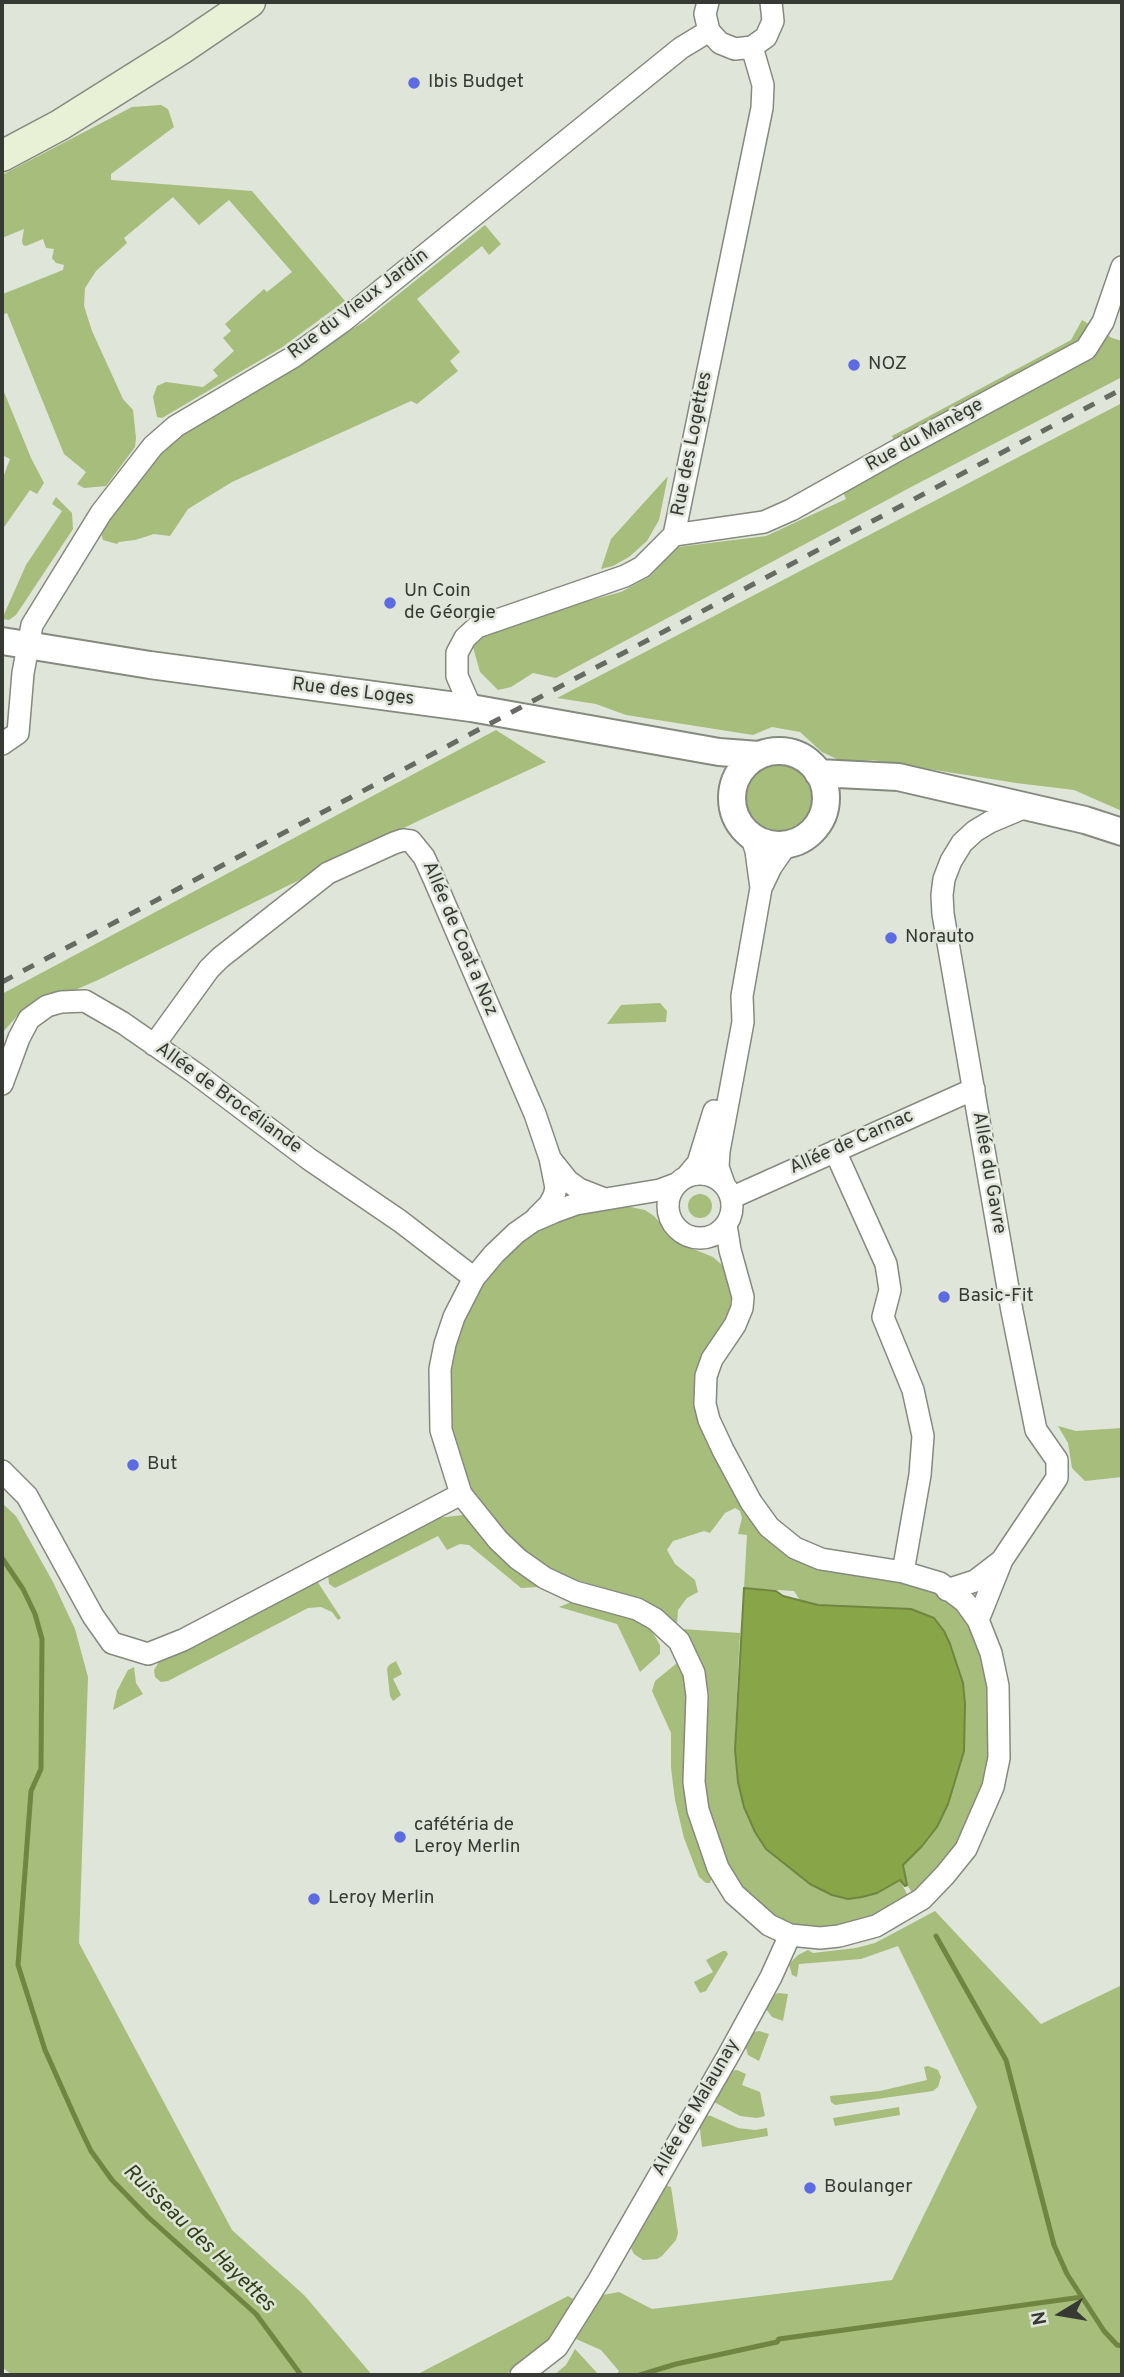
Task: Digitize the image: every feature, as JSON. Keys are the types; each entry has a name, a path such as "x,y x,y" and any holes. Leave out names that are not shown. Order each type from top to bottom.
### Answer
{"main road":[{"path":"2,156 60,125 181,50 250,2"}],"street":[{"path":"708,2 705,14 709,31 727,47 735,49 751,47 766,37 771,29 774,12 771,2"},
{"name":"Rue du Vieux Jardin","path":"2,744 18,733 23,673 32,625 101,513 153,446 176,426 293,357 342,322 681,48 709,31"},
{"name":"Rue des Logettes","path":"471,708 457,676 457,653 465,638 477,626 625,576 642,566 674,535 762,108 763,85 751,47"},
{"name":"Rue du Manège","path":"674,535 764,522 792,510 908,444 1086,349 1103,321 1122,267"},
{"name":"Rue des Loges","path":"2,641 184,670 471,708 704,749 759,755"},
{"path":"704,749 733,786"},
{"path":"778,751 797,755 805,759 818,773 825,790 824,808 815,828 797,841 768,844 751,835 738,822 734,814 733,786 743,768 759,755 778,751"},
{"path":"818,773 898,777 1028,806 1122,832"},
{"path":"824,808 853,784 870,776"},
{"name":"Allée du Gavre","path":"978,1620 1002,1560 1057,1478 1057,1460 1036,1430 1012,1311 943,914 944,879 962,843 975,831 1028,806"},
{"path":"751,835 761,888"},
{"name":"Allée de Coat a Noz","path":"154,1045 209,969 220,958 328,873 394,843 411,841 424,857 434,879 535,1114 550,1158 556,1188 554,1196 550,1205 533,1221"},
{"path":"742,996 733,1013 712,1121 698,1163 671,1191 667,1208 673,1225 687,1236 704,1238 720,1231 732,1212 728,1191 718,1167 743,1023 742,996 761,888 787,844"},
{"name":"Allée de Brocéliande","path":"2,1084 29,1019 47,1006 61,1002 85,1002 123,1023 309,1159 400,1221 474,1278"},
{"name":"Allée de Carnac","path":"728,1191 835,1151 974,1089"},
{"path":"835,1151 886,1264 890,1290 883,1317 913,1390 923,1436 920,1475 903,1572"},
{"name":"Allée de Coat a Noz","path":"550,1158 568,1181 579,1189 602,1198"},
{"path":"726,1225 743,1297 742,1308 735,1325 712,1359 704,1390 705,1404 709,1420 751,1502 769,1527 795,1548 821,1559 903,1572 940,1583 965,1602 978,1620 991,1653 998,1686 999,1758 993,1787 966,1849 922,1899 876,1926 839,1936 820,1938 790,1935 769,1925 734,1894 718,1868 698,1810 694,1782 697,1696 694,1673 679,1641 655,1619 637,1609 575,1592 545,1578 518,1559 498,1541 461,1494 441,1430 440,1369 454,1317 474,1278 516,1233 533,1221 576,1204 660,1190 703,1174 718,1179 728,1191"},
{"path":"2,1471 27,1496 93,1616 112,1643 148,1654 183,1640 461,1494"},
{"name":"Allée du Gavre","path":"947,1590 975,1581 1002,1560"},
{"name":"Allée de Malaunay","path":"521,2375 557,2347 599,2280 728,2056 771,1977 790,1935"}],"shaded area":[{"path":"161,105 168,109 174,127 111,174 111,180 252,191 345,301 281,348 162,418 157,417 153,397 157,386 166,382 203,387 218,376 213,370 234,351 223,338 231,331 225,324 264,289 267,292 292,272 229,200 199,225 173,197 124,238 127,243 96,271 85,288 84,306 92,331 123,399 133,410 136,438 135,447 106,486 84,488 77,484 86,472 64,454 7,313 2,315 3,294 63,270 64,265 56,263 52,258 54,249 46,248 43,239 23,245 24,229 2,238 2,175 132,107"},
{"path":"485,225 501,244 489,255 482,246 417,299 460,352 450,361 458,371 417,404 411,401 232,482 188,509 170,536 154,534 117,544 103,540 103,528 145,466 181,435 365,321"},
{"path":"1082,320 1122,341 1122,377 556,678 533,673 511,687 498,690 480,672 473,647 483,636 569,606 621,592 649,577 678,547 766,536 846,499 843,492 901,458 892,436 1071,340"},
{"path":"2,387 44,483 37,494 30,490 2,530 2,480 10,459 2,455"},
{"path":"1122,403 1122,811 1074,790 873,760 845,763 822,752 800,732 772,727 753,735 626,715 596,704 557,698"},
{"path":"668,476 659,520 647,541 629,557 601,569 611,539"},
{"path":"56,497 72,513 73,529 16,615 9,620 2,619 26,565 62,511 52,504"},
{"path":"496,730 546,762 418,821 98,980 18,1015 2,1033 2,994"},
{"path":"779,763 792,766 803,773 810,784 813,797 810,810 803,821 792,828 779,831 766,828 755,821 748,810 745,797 748,784 755,773 766,766"},
{"path":"660,1003 667,1011 666,1022 607,1024 621,1005"},
{"path":"700,1194 708,1198 712,1206 708,1214 700,1218 692,1214 688,1206 692,1198"},
{"path":"621,1205 645,1210 654,1216 676,1242 713,1257 729,1276 732,1287 730,1309 696,1376 694,1401 702,1430 741,1505 754,1524 780,1548 946,1594 975,1628 991,1687 991,1750 985,1781 961,1838 940,1867 913,1894 905,1882 903,1865 937,1827 948,1804 965,1704 963,1683 950,1644 911,1609 818,1605 801,1602 794,1591 744,1588 747,1535 738,1534 742,1518 740,1511 735,1508 725,1513 710,1533 704,1531 673,1541 667,1550 675,1564 695,1580 698,1592 687,1598 678,1610 677,1624 644,1601 564,1576 526,1553 500,1529 475,1495 464,1473 451,1427 449,1385 457,1339 476,1295 514,1250 540,1228 558,1217"},
{"path":"1058,1426 1076,1431 1122,1428 1122,1477 1085,1481 1072,1468 1068,1443"},
{"path":"2,1503 16,1516 53,1582 75,1629 88,1677 79,1943 232,2230 305,2296 372,2375 12,2375 2,2367"},
{"path":"463,1515 488,1543 539,1587 521,1588 469,1545 460,1544 447,1550 438,1536 335,1588 329,1584 328,1575 437,1518"},
{"path":"317,1581 341,1618 338,1620 332,1612 321,1607 308,1608 168,1681 161,1682 155,1677 154,1670 159,1662"},
{"path":"744,1588 776,1591 783,1596 818,1605 911,1609 934,1618 944,1631 963,1683 964,1751 948,1804 937,1827 903,1865 907,1885 900,1880 877,1893 848,1899 832,1895 810,1884 766,1849 755,1832 744,1807 735,1750"},
{"path":"574,1601 639,1620 650,1628 660,1645 660,1654 640,1672 617,1624 559,1607"},
{"path":"682,1629 740,1633 735,1737 738,1782 744,1807 766,1849 784,1862 862,1897 877,1893 900,1880 909,1898 894,1908 845,1928 807,1927 779,1918 741,1887 714,1833 703,1783 709,1694 702,1666"},
{"path":"396,1661 402,1674 393,1679 401,1695 393,1701 387,1669"},
{"path":"680,1663 684,1672 713,1875 710,1883 699,1877 684,1838 671,1768 671,1733 652,1691 655,1681"},
{"path":"134,1667 136,1683 143,1694 113,1710 117,1691 128,1670"},
{"path":"935,1911 1041,2024 1122,1985 1122,2375 616,2375 619,2371 601,2350 576,2339 603,2295 619,2292 652,2309 892,2280 977,2107 898,1946 861,1959 799,1964 797,1977 792,1975 789,1964 808,1950 813,1953 875,1943"},
{"path":"723,1951 728,1954 706,1991 700,1993 694,1982 713,1972 706,1960"},
{"path":"778,1993 788,1994 783,2021 772,2017 766,2009 770,1997"},
{"path":"759,2031 769,2034 759,2061 748,2055 745,2045 750,2033"},
{"path":"924,2067 938,2070 941,2077 938,2087 933,2091 835,2105 831,2102 830,2096 880,2091 927,2080"},
{"path":"737,2070 746,2074 742,2085 760,2092 765,2116 740,2116 714,2102 713,2099 730,2071"},
{"path":"899,2107 900,2115 835,2126 833,2118"},
{"path":"704,2115 738,2128 767,2128 768,2136 702,2147 699,2121"},
{"path":"665,2185 671,2187 678,2233 676,2240 662,2256 643,2260 634,2254 631,2248 632,2238"},
{"path":"568,2296 575,2300 544,2347 504,2375 416,2375"},
{"path":"575,2349 599,2375 554,2375 566,2365"}],"waterway":[{"name":"Ruisseau des Hayettes","path":"2,1558 23,1589 35,1614 42,1639 41,1769 31,1791 18,1965 45,2050 91,2151 112,2180 148,2217 256,2314 301,2375"},
{"path":"936,1936 1006,2060 1054,2245 1067,2274 1104,2331 1117,2345 1122,2346"},
{"path":"640,2375 676,2364 777,2342 779,2339 1082,2297"}],"railway":[{"path":"2,982 1122,389"}],"place":[{"name":"Ibis Budget","path":"414,83"},
{"name":"NOZ","path":"854,365"},
{"name":"Un Coin de Géorgie","path":"390,603"},
{"name":"Norauto","path":"891,938"},
{"name":"Basic-Fit","path":"944,1297"},
{"name":"But","path":"133,1465"},
{"name":"cafétéria de Leroy Merlin","path":"400,1837"},
{"name":"Leroy Merlin","path":"314,1899"},
{"name":"Boulanger","path":"810,2188"}]}
